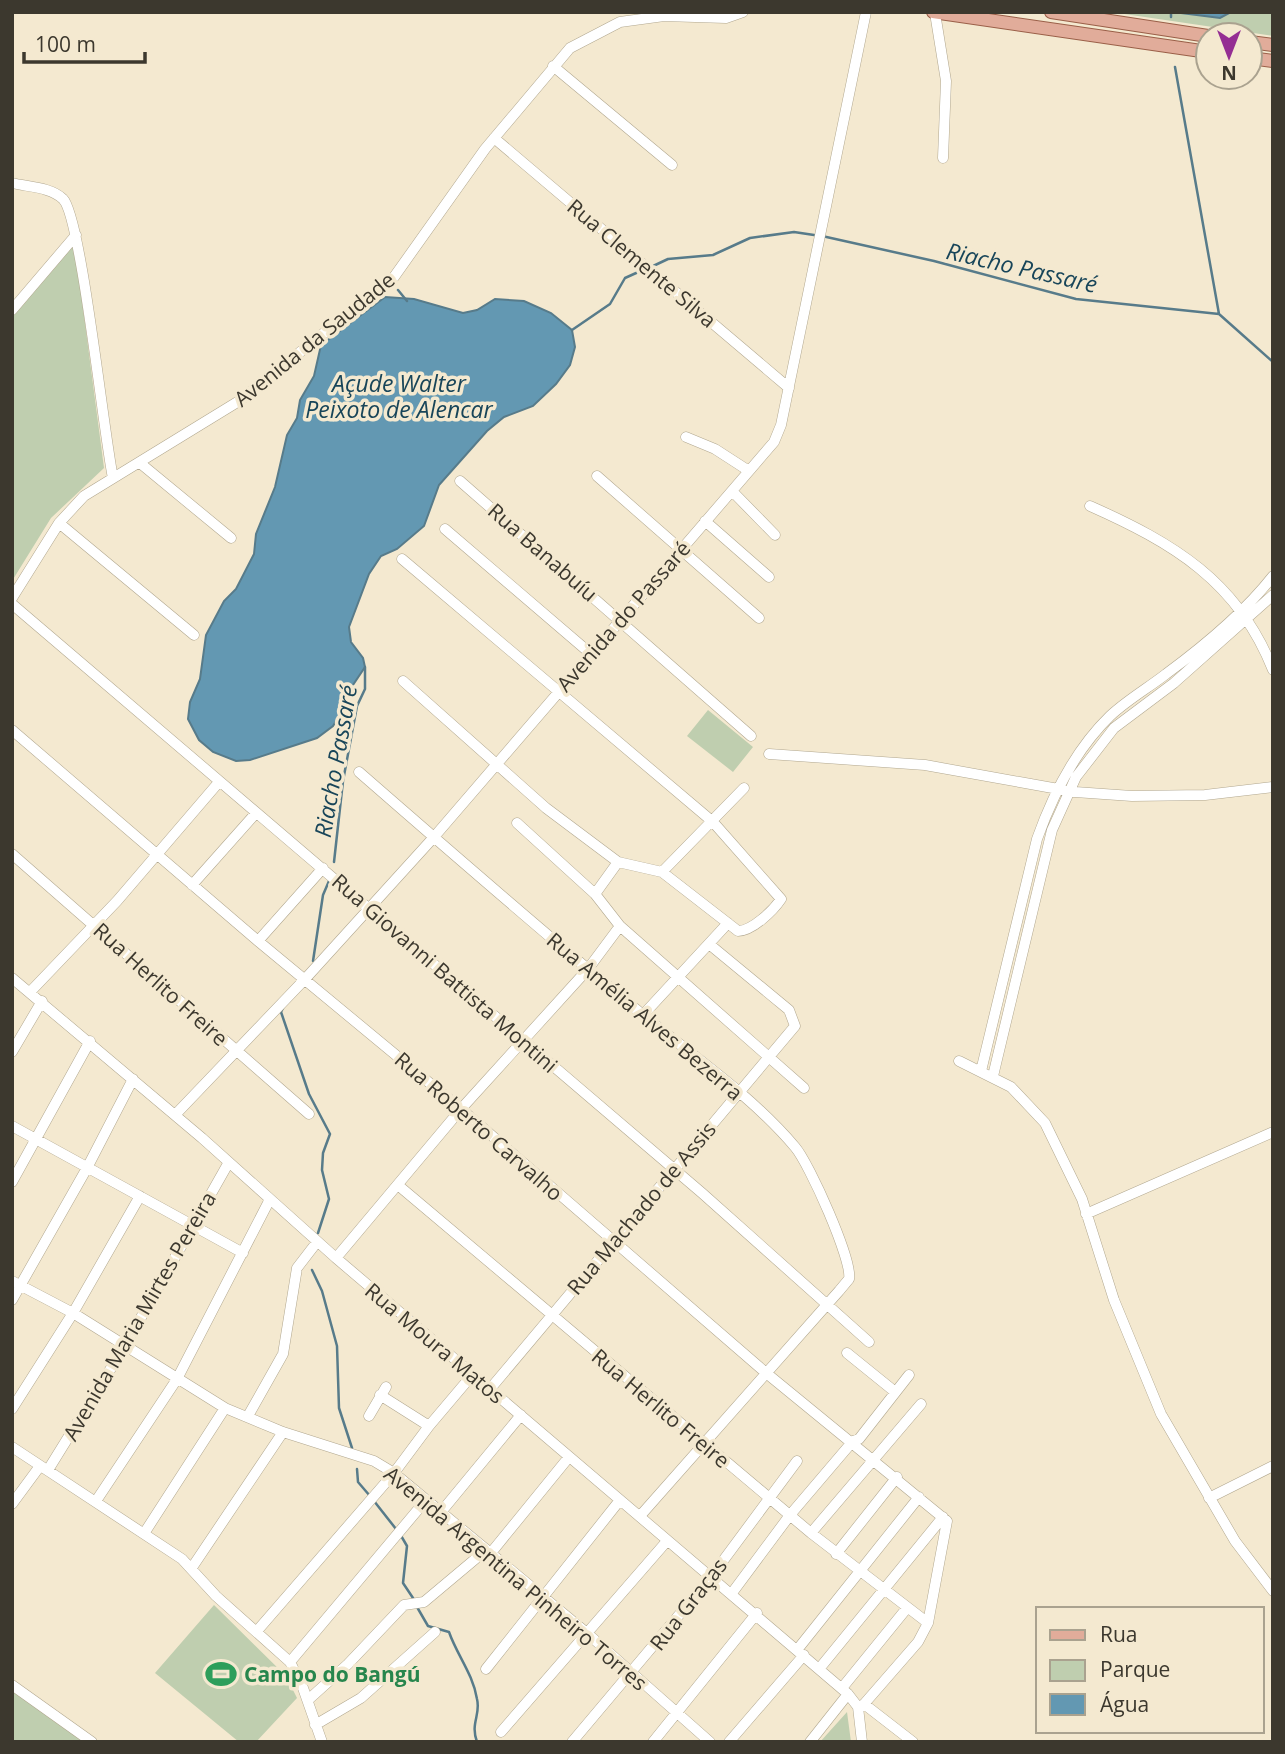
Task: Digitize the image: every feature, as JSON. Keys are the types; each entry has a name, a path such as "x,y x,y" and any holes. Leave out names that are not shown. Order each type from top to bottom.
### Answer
{"main road":[{"path":"934,12 1012,18 1194,50"},
{"path":"1051,12 1194,34"}],"street":[{"name":"Avenida da Saudade","path":"12,598 59,523 84,496 239,401 394,277 448,198 494,138 553,66 578,41 620,22 664,16 726,18 743,12"},
{"name":"Avenida do Passaré","path":"175,1115 369,909 774,442 781,425 789,388 866,12"},
{"path":"934,12 946,81 943,158"},
{"path":"553,66 672,165"},
{"name":"Rua Clemente Silva","path":"494,138 789,388"},
{"path":"12,183 43,189 63,199 76,234 113,478"},
{"path":"12,310 76,234"},
{"path":"686,437 715,449 749,471"},
{"path":"140,463 231,538"},
{"path":"597,476 759,618"},
{"name":"Rua Banabuíu","path":"460,481 622,620 751,736"},
{"path":"732,491 775,535"},
{"path":"1090,506 1173,548 1212,576 1247,620 1273,670"},
{"path":"705,521 769,578"},
{"path":"59,523 194,635"},
{"path":"445,529 591,654"},
{"path":"402,559 713,822 779,894 778,904 745,930 738,931 662,872 618,863 570,828 403,681"},
{"path":"981,1071 1037,839 1058,789 1084,747 1112,714 1184,660 1273,576"},
{"path":"993,1076 1045,856 1069,791 1098,746 1114,728 1174,683 1273,595"},
{"name":"Rua Giovanni Battista Montini","path":"13,608 524,1040 829,1304 869,1342"},
{"name":"Rua Roberto Carvalho","path":"12,730 258,941 461,1109 765,1372 853,1441 945,1519"},
{"path":"769,754 925,765 1069,791 1169,796 1273,787"},
{"name":"Rua Amélia Alves Bezerra","path":"359,772 588,969 738,1092 800,1153 828,1212 850,1272 846,1282 829,1304"},
{"path":"30,992 219,782"},
{"path":"662,872 744,788"},
{"path":"192,885 257,813"},
{"path":"517,823 595,894 620,926 804,1088"},
{"name":"Rua Herlito Freire","path":"12,854 309,1114"},
{"path":"595,894 618,863"},
{"path":"258,941 323,868"},
{"path":"643,1015 728,923"},
{"path":"336,1258 461,1109 588,969 620,926"},
{"name":"Rua Machado de Assis","path":"490,1388 767,1056 794,1029 795,1020 789,1010 709,944"},
{"name":"Rua Moura Matos","path":"12,978 90,1041 229,1162 269,1201 667,1541 757,1614 861,1706 913,1742"},
{"path":"12,1052 42,1001"},
{"path":"12,1182 90,1041"},
{"path":"959,1061 1011,1087 1045,1123 1071,1172 1114,1300 1142,1374 1161,1414 1209,1498 1273,1591"},
{"path":"12,1300 17,1283 87,1168 132,1079"},
{"path":"12,1126 243,1253"},
{"path":"1086,1214 1273,1132"},
{"name":"Avenida Maria Mirtes Pereira","path":"12,1504 44,1468 126,1344 229,1162"},
{"name":"Rua Herlito Freire","path":"399,1186 811,1534 928,1623"},
{"path":"12,1409 73,1312 140,1196"},
{"path":"96,1501 177,1379 269,1201"},
{"path":"248,1416 283,1354 297,1268 317,1242"},
{"name":"Avenida Argentina Pinheiro Torres","path":"17,1283 73,1312 225,1408 283,1432 374,1461 394,1474 588,1634 710,1742"},
{"path":"640,1516 765,1372 829,1304"},
{"path":"847,1353 894,1391"},
{"path":"257,1631 394,1474 429,1426 473,1374"},
{"path":"732,1593 790,1515 853,1441 859,1438 909,1375"},
{"path":"369,1416 383,1391 429,1426"},
{"path":"811,1534 920,1404"},
{"path":"145,1532 225,1408"},
{"path":"441,1512 521,1415"},
{"path":"191,1569 283,1432"},
{"path":"12,1447 145,1532 191,1569 290,1662 308,1700 321,1741"},
{"path":"308,1700 348,1664 404,1605 416,1603 457,1577 488,1552 569,1457"},
{"name":"Rua Graças","path":"575,1741 711,1577 767,1497 797,1461"},
{"path":"1209,1498 1273,1466"},
{"path":"836,1554 897,1478"},
{"path":"729,1742 919,1497"},
{"path":"290,1662 426,1500"},
{"path":"485,1670 620,1500"},
{"path":"819,1669 945,1519"},
{"path":"862,1742 861,1706 918,1642 928,1623 945,1519"},
{"path":"500,1732 667,1541"},
{"path":"810,1742 907,1608"},
{"path":"653,1742 757,1614"},
{"path":"315,1725 361,1698 435,1632"},
{"path":"12,1685 92,1742"}],"green space":[{"path":"1111,12 1173,12 1220,18 1231,12 1273,12 1273,36 1264,35 1264,21 1194,21 1194,24"},
{"path":"69,245 75,247 104,468 51,518 12,581 12,316"},
{"path":"708,710 753,747 733,772 687,736"},
{"name":"Campo do Bangú","path":"214,1605 286,1676 297,1698 256,1742 239,1742 155,1673"},
{"path":"12,1690 85,1742 12,1742"},
{"path":"847,1712 851,1742 820,1742"}],"water":[{"path":"1173,12 1231,12 1220,18"},
{"name":"Açude Walter Peixoto de Alencar","path":"385,297 414,299 463,313 477,310 495,299 524,301 551,313 572,330 575,347 570,365 556,384 533,406 504,417 487,431 439,485 424,526 397,549 381,556 369,574 349,627 351,642 363,658 365,667 333,726 317,738 250,760 236,761 213,752 199,740 188,719 190,702 200,679 206,635 224,601 236,589 254,554 256,534 275,487 287,435 297,418 300,400 314,376 321,345"}],"waterway":[{"path":"1171,12 1171,17"},
{"path":"1175,67 1219,314"},
{"name":"Riacho Passaré","path":"651,267 668,259 713,255 750,238 794,232 814,235"},
{"name":"Riacho Passaré","path":"822,236 934,261 1076,299 1219,314"},
{"name":"Riacho Passaré","path":"572,330 610,304 625,278 645,269"},
{"path":"398,290 407,301"},
{"path":"1219,314 1273,362"},
{"name":"Riacho Passaré","path":"334,862 343,781 357,706 365,689 365,667"},
{"name":"Riacho Passaré","path":"313,961 323,895 329,881"},
{"name":"Riacho Passaré","path":"283,1008 281,1012 309,1094 330,1134 323,1153 322,1170 329,1199 318,1233"},
{"name":"Riacho Passaré","path":"312,1270 322,1291 337,1346 339,1408 352,1448"},
{"name":"Riacho Passaré","path":"357,1469 358,1482 370,1496"},
{"name":"Riacho Passaré","path":"374,1501 396,1529"},
{"name":"Riacho Passaré","path":"400,1534 407,1546 403,1583 415,1601"},
{"name":"Riacho Passaré","path":"417,1607 428,1626 449,1632 468,1673 478,1705 475,1730 477,1742"}],"place":[{"name":"Campo do Bangú","path":"221,1674"}]}
